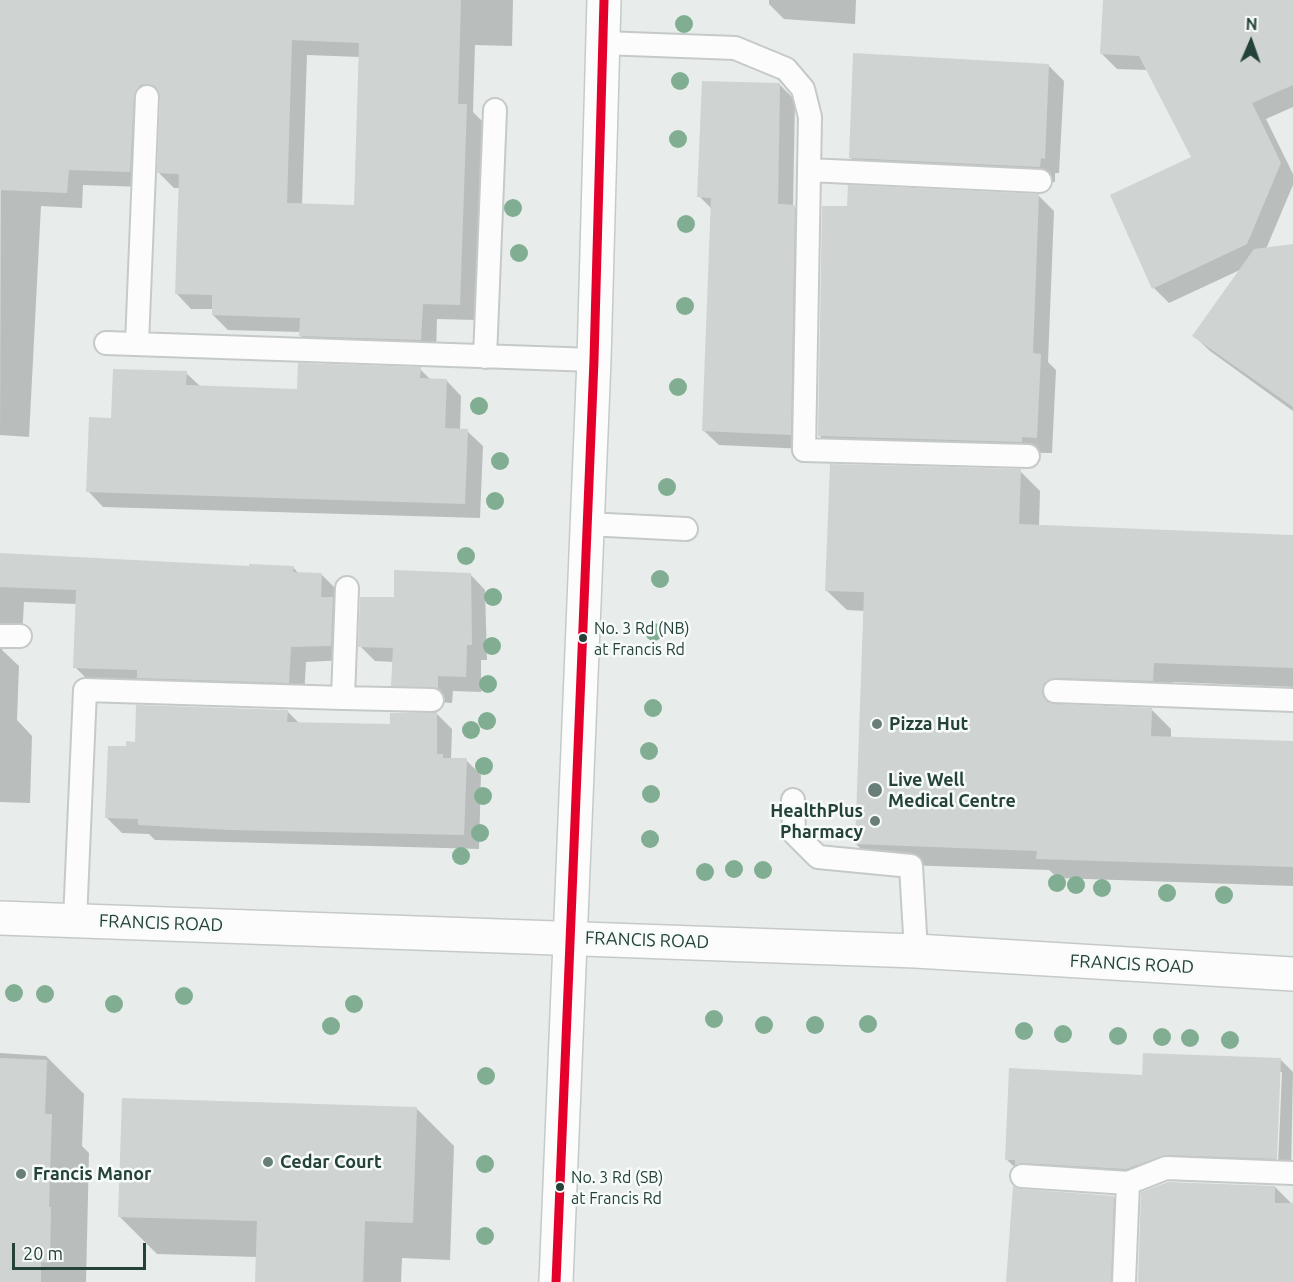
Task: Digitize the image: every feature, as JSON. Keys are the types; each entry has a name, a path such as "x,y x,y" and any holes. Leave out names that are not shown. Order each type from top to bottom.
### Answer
{"main road":[{"path":"556,1282 594,360 604,0"},
{"name":"FRANCIS ROAD","path":"0,918 916,951 1293,974"}],"lane":[{"path":"603,43 735,48 786,69 802,89 810,117 804,450 1028,456"},
{"path":"137,344 147,97"},
{"path":"485,357 495,110"},
{"path":"809,170 1040,181"},
{"path":"106,343 594,360"},
{"path":"587,524 686,529"},
{"path":"344,698 347,588"},
{"path":"75,920 86,690 432,700"},
{"path":"1055,691 1293,700"},
{"path":"793,800 794,833 818,857 911,866 916,951"},
{"path":"1022,1176 1128,1183 1166,1168 1293,1173"},
{"path":"1124,1282 1128,1183"}],"building":[{"path":"0,0 461,0 458,104 467,104 460,305 423,304 421,340 299,336 300,318 212,315 212,295 175,294 179,174 157,173 160,97 155,86 140,85 134,96 130,172 69,170 67,193 0,190","holes":["292,40 359,43 354,205 287,203"]},
{"path":"1103,0 1293,0 1293,85 1252,103 1281,163 1247,244 1152,289 1110,195 1191,157 1139,56 1100,54"},
{"path":"853,53 1049,64 1045,159 1041,158 1040,167 849,158"},
{"path":"702,81 780,83 778,204 795,205 791,435 702,431 711,198 697,197"},
{"path":"848,185 1039,194 1033,353 1041,354 1037,438 1022,437 1022,442 818,436 822,206 847,206"},
{"path":"1293,244 1293,407 1192,336 1254,249"},
{"path":"298,363 421,367 420,378 447,379 445,428 468,429 465,504 86,492 89,417 111,418 113,369 187,371 186,385 297,389"},
{"path":"830,464 1021,469 1019,524 1293,535 1293,668 1154,663 1153,681 1056,678 1044,683 1042,691 1047,702 1054,704 1152,708 1151,736 1293,741 1293,867 1036,859 1037,851 855,844 864,592 825,591"},
{"path":"0,553 249,566 249,564 294,566 293,572 322,573 321,597 333,597 331,646 291,647 289,683 137,678 137,670 73,668 76,590 0,587"},
{"path":"394,570 471,573 472,645 467,645 466,677 438,676 438,688 391,686 393,648 358,647 360,597 394,597"},
{"path":"136,705 288,710 287,722 390,724 390,713 437,712 437,754 443,754 443,758 467,758 464,835 231,830 138,825 138,819 105,818 108,746 126,746 126,741 135,742"},
{"path":"1143,1053 1281,1058 1277,1159 1166,1155 1126,1169 1023,1163 1015,1165 1015,1160 1005,1160 1009,1068 1142,1075"},
{"name":"Francis Manor","path":"0,1058 47,1060 45,1114 52,1114 50,1263 41,1262 41,1282 0,1282"},
{"name":"Cedar Court","path":"122,1098 417,1107 413,1223 365,1221 363,1282 255,1282 257,1221 118,1217"},
{"path":"1168,1182 1275,1186 1275,1203 1293,1203 1293,1282 1138,1282 1141,1192"},
{"path":"1013,1186 1021,1189 1114,1196 1111,1282 1006,1282"}],"transit line":[{"path":"556,1282 594,360 604,0"}],"place":[{"name":"No. 3 Rd (NB) at Francis Rd","path":"583,638"},
{"name":"Pizza Hut","path":"877,724"},
{"name":"Live Well Medical Centre","path":"875,790"},
{"name":"HealthPlus Pharmacy","path":"875,821"},
{"name":"Cedar Court","path":"268,1162"},
{"name":"Francis Manor","path":"21,1174"},
{"name":"No. 3 Rd (SB) at Francis Rd","path":"560,1187"}]}
